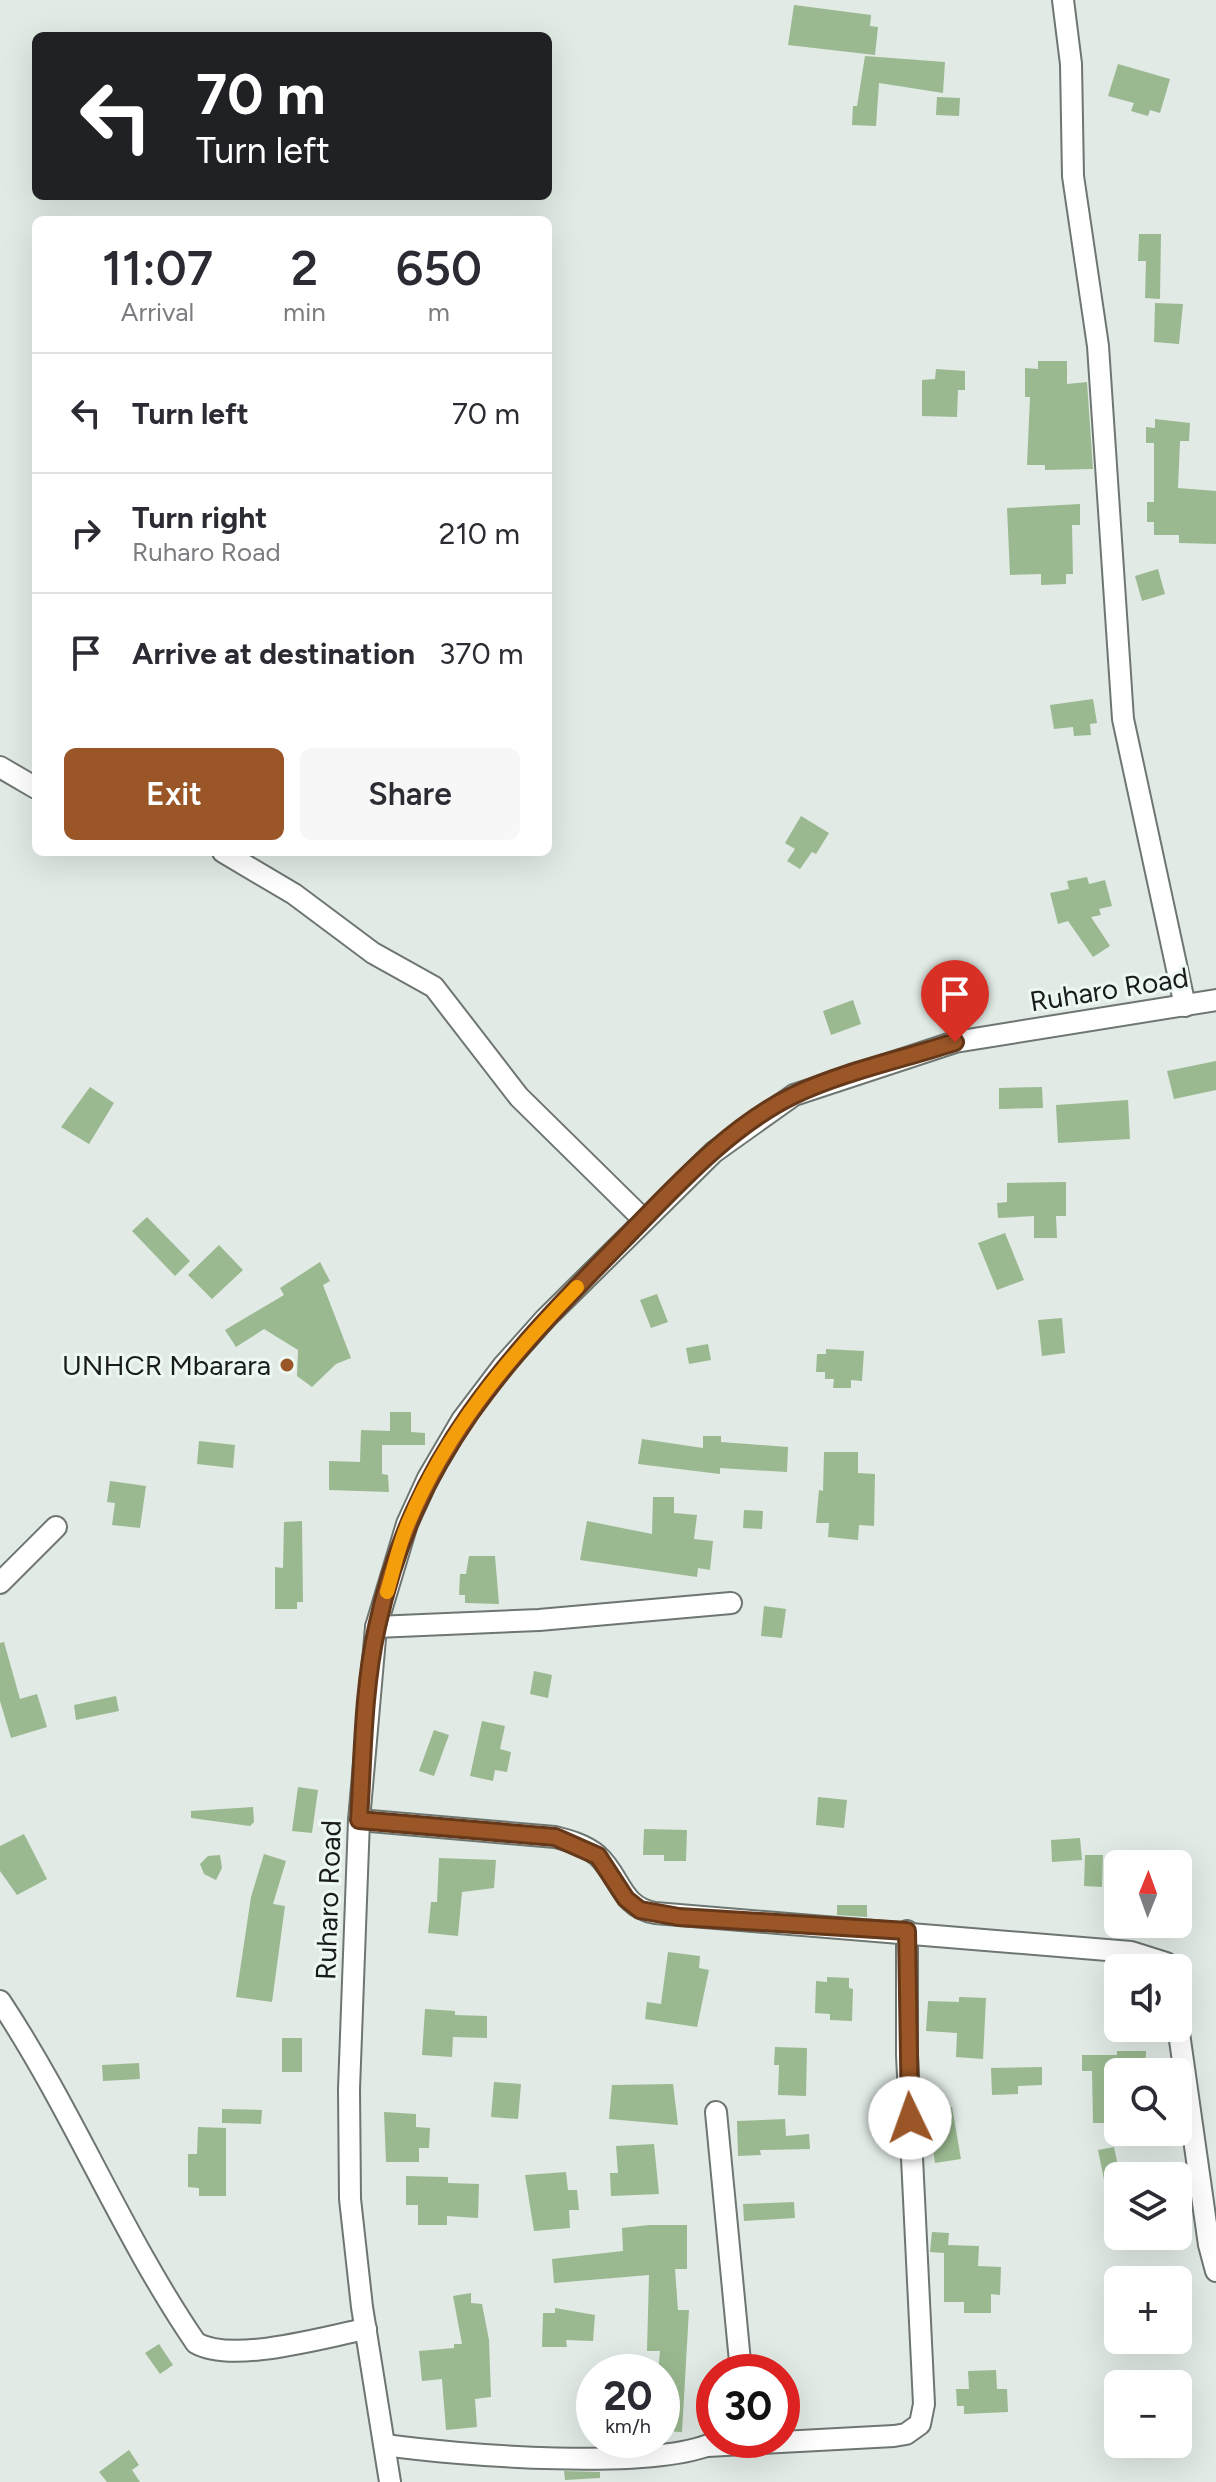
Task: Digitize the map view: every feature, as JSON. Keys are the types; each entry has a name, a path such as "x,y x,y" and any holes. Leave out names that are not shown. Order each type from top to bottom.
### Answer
{"street":[{"path":"1063,0 1071,64 1073,176 1098,346 1123,719 1185,1006"},
{"path":"0,767 32,786"},
{"path":"230,856 294,894 373,953 434,987 448,1000 519,1097 643,1219"},
{"name":"Ruharo Road","path":"390,2482 350,2199 349,2089 359,1820 376,1627 407,1524 428,1478 462,1420 503,1366 546,1318 714,1152 794,1095 955,1042 1216,1000"},
{"path":"0,1583 56,1527"},
{"path":"376,1627 539,1620 731,1603"},
{"path":"359,1820 555,1837 575,1843 598,1856 626,1899 640,1910 679,1917 907,1931 1137,1954"},
{"path":"800,2440 894,2436 906,2434 920,2424 924,2404 907,2055 907,1931"},
{"path":"0,2001 61,2104 127,2229 196,2343 216,2351 244,2349 366,2329"},
{"path":"1180,2042 1209,2245 1216,2271"},
{"path":"716,2112 739,2354"},
{"path":"385,2445 460,2456 577,2456 683,2452 696,2448"}],"building":[{"path":"794,5 871,15 870,26 878,27 875,55 788,45"},
{"path":"865,56 945,62 943,93 879,83 876,126 852,125 853,106 857,106"},
{"path":"1118,64 1170,79 1160,113 1150,110 1148,116 1131,111 1134,103 1108,96"},
{"path":"937,97 960,98 959,116 936,115"},
{"path":"1139,234 1161,234 1160,299 1145,298 1146,261 1138,261"},
{"path":"1155,303 1183,304 1179,344 1154,342"},
{"path":"1038,361 1067,361 1067,384 1087,382 1093,469 1045,470 1045,465 1027,465 1030,397 1025,397 1025,368 1038,369"},
{"path":"936,369 965,371 965,390 958,390 957,417 922,416 922,380 935,379"},
{"path":"1155,419 1190,423 1189,441 1180,441 1178,488 1216,491 1216,544 1179,543 1179,535 1154,535 1154,522 1147,522 1147,502 1154,502 1154,443 1146,443 1146,427 1155,428"},
{"path":"1080,504 1080,525 1072,525 1073,574 1066,574 1066,584 1041,585 1041,574 1010,575 1007,508"},
{"path":"1158,569 1165,594 1142,601 1135,576"},
{"path":"1093,699 1097,723 1090,724 1091,735 1074,736 1073,727 1054,729 1050,705"},
{"path":"801,816 829,833 816,854 812,852 800,869 787,861 795,849 785,843"},
{"path":"1087,877 1089,884 1105,880 1112,906 1099,909 1101,915 1091,917 1110,946 1093,957 1068,921 1058,924 1050,893 1069,889 1067,881"},
{"path":"853,1000 861,1024 831,1035 823,1011"},
{"path":"1216,1061 1216,1090 1174,1099 1167,1071"},
{"path":"90,1087 114,1103 89,1144 61,1127"},
{"path":"1042,1087 1043,1108 999,1109 999,1088"},
{"path":"1128,1100 1130,1139 1058,1143 1056,1105"},
{"path":"1066,1182 1066,1216 1056,1216 1057,1238 1034,1238 1034,1216 998,1218 997,1203 1007,1202 1007,1183"},
{"path":"147,1217 190,1261 175,1276 132,1231"},
{"path":"1005,1233 1024,1280 997,1290 978,1243"},
{"path":"219,1245 243,1270 212,1299 188,1275"},
{"path":"320,1262 330,1281 323,1285 351,1358 336,1364 312,1387 297,1376 298,1350 264,1329 236,1347 225,1330 284,1295 280,1288"},
{"path":"657,1294 668,1322 651,1328 640,1300"},
{"path":"1062,1318 1065,1353 1042,1356 1038,1320"},
{"path":"708,1344 711,1360 689,1364 686,1348"},
{"path":"826,1349 864,1351 862,1381 851,1380 851,1388 833,1388 834,1379 825,1379 825,1372 816,1372 817,1354 826,1354"},
{"path":"390,1412 411,1412 411,1432 425,1433 425,1445 382,1445 382,1474 388,1475 389,1492 329,1490 329,1461 360,1462 361,1430 390,1431"},
{"path":"703,1436 721,1436 721,1442 788,1447 787,1472 720,1468 720,1474 638,1464 642,1439 703,1448"},
{"path":"199,1441 235,1445 233,1468 197,1464"},
{"path":"824,1452 858,1452 858,1473 875,1474 874,1526 859,1525 858,1540 828,1537 829,1523 816,1523 819,1490 823,1491"},
{"path":"110,1481 146,1486 140,1528 112,1525 115,1503 107,1502"},
{"path":"653,1497 674,1497 674,1513 697,1515 694,1539 713,1541 710,1570 698,1568 697,1577 580,1560 587,1521 652,1534"},
{"path":"744,1510 763,1511 762,1529 743,1528"},
{"path":"302,1521 303,1602 297,1602 297,1609 275,1609 275,1567 283,1568 284,1522"},
{"path":"469,1556 495,1556 499,1604 465,1603 465,1595 459,1595 460,1574 466,1574"},
{"path":"764,1606 786,1609 782,1638 761,1636"},
{"path":"4,1642 20,1699 37,1694 47,1727 11,1738 0,1701 0,1643"},
{"path":"534,1671 552,1675 548,1698 530,1694"},
{"path":"116,1696 119,1711 76,1720 74,1705"},
{"path":"482,1721 505,1726 500,1749 511,1752 507,1772 495,1770 493,1781 470,1776"},
{"path":"434,1730 449,1735 434,1776 419,1771"},
{"path":"298,1787 318,1790 312,1833 292,1831"},
{"path":"818,1797 847,1800 844,1828 816,1825"},
{"path":"253,1807 254,1822 250,1826 191,1818 191,1811"},
{"path":"644,1829 687,1830 686,1861 664,1861 664,1855 643,1855"},
{"path":"24,1834 47,1879 17,1895 0,1871 0,1846"},
{"path":"1080,1838 1082,1860 1052,1862 1051,1840"},
{"path":"264,1854 286,1861 273,1904 285,1906 272,2002 236,1997 251,1897"},
{"path":"220,1855 222,1868 216,1880 204,1874 200,1864 208,1856"},
{"path":"1085,1855 1103,1855 1102,1887 1084,1886"},
{"path":"439,1858 496,1860 494,1888 462,1892 458,1936 428,1933 431,1902 437,1902"},
{"path":"837,1905 867,1905 867,1917 837,1915"},
{"path":"668,1952 700,1956 699,1968 709,1970 697,2027 645,2019 647,2002 661,2004"},
{"path":"827,1977 849,1978 849,1988 853,1989 852,2021 830,2020 830,2014 815,2013 816,1981 827,1982"},
{"path":"959,1997 986,1998 983,2059 956,2057 957,2033 926,2031 928,2001 959,2002"},
{"path":"425,2009 455,2011 455,2015 487,2016 487,2038 453,2037 452,2057 422,2055"},
{"path":"282,2038 302,2038 302,2072 282,2072"},
{"path":"775,2047 807,2048 806,2096 778,2095 779,2065 774,2065"},
{"path":"1117,2051 1146,2051 1146,2058 1104,2058 1104,2123 1093,2123 1092,2071 1082,2071 1082,2055 1117,2055"},
{"path":"139,2063 140,2079 103,2081 102,2065"},
{"path":"1042,2067 1042,2085 1018,2086 1018,2094 992,2095 991,2068"},
{"path":"494,2082 521,2084 518,2119 491,2117"},
{"path":"673,2084 678,2125 609,2119 612,2085"},
{"path":"952,2107 961,2159 935,2163 932,2141 924,2142 923,2112"},
{"path":"222,2109 262,2110 261,2124 222,2123"},
{"path":"384,2112 416,2114 416,2127 430,2128 429,2148 419,2148 419,2162 386,2162"},
{"path":"785,2119 786,2136 809,2134 810,2149 760,2150 761,2155 738,2156 737,2121"},
{"path":"198,2127 226,2128 226,2196 199,2196 199,2188 188,2187 188,2154 197,2154"},
{"path":"654,2144 659,2194 611,2196 610,2173 618,2173 616,2146"},
{"path":"1114,2147 1117,2162 1104,2162 1104,2180 1098,2150"},
{"path":"566,2172 568,2190 577,2190 579,2210 569,2210 570,2228 534,2231 525,2175"},
{"path":"406,2176 448,2177 448,2183 479,2184 478,2218 447,2216 447,2225 418,2225 418,2205 406,2205"},
{"path":"794,2202 795,2218 744,2221 743,2204"},
{"path":"687,2225 687,2269 675,2269 678,2310 689,2310 682,2432 680,2354 647,2351 649,2275 554,2283 552,2259 623,2251 622,2228"},
{"path":"932,2232 949,2233 948,2245 979,2246 978,2266 1001,2267 1000,2295 991,2294 991,2313 964,2313 964,2302 944,2302 944,2253 930,2252"},
{"path":"471,2293 471,2303 482,2304 489,2340 491,2397 475,2399 477,2427 446,2430 442,2379 422,2381 419,2351 454,2348 454,2344 462,2344 453,2296"},
{"path":"555,2308 595,2315 593,2341 566,2340 567,2347 542,2347 543,2313 555,2313"},
{"path":"159,2344 173,2365 160,2374 145,2353"},
{"path":"996,2370 997,2389 1007,2389 1008,2412 964,2414 964,2406 957,2406 956,2389 969,2389 968,2371"},
{"path":"129,2450 139,2465 132,2470 140,2482 107,2482 99,2472"},
{"path":"564,2471 600,2472 600,2478 565,2480"}],"slow traffic":[{"path":"387,1592 407,1524 428,1478 462,1420 503,1366 577,1287"}],"place":[{"name":"UNHCR Mbarara","path":"287,1365"}],"route":[{"path":"910,2118 907,1931 679,1917 640,1910 626,1899 598,1856 575,1843 555,1837 359,1820 366,1711 376,1627 407,1524 428,1478 462,1420 503,1366 643,1219 714,1152 751,1122 794,1095 955,1042"}]}
